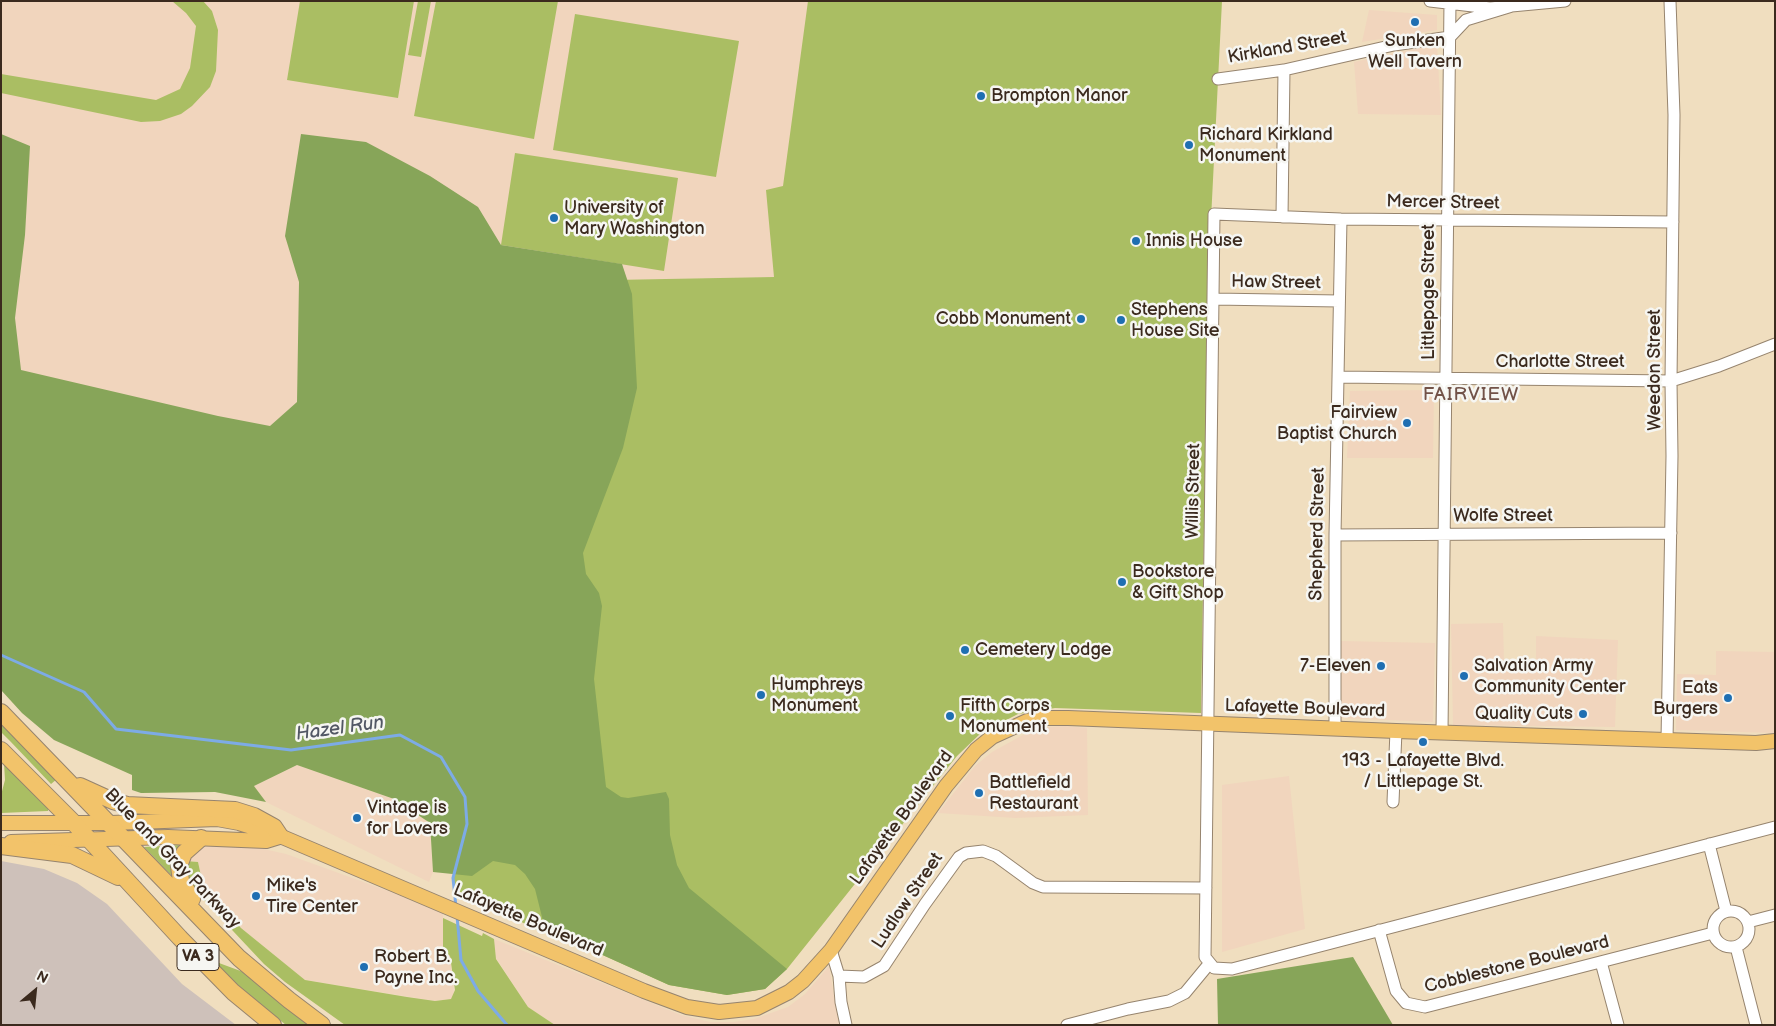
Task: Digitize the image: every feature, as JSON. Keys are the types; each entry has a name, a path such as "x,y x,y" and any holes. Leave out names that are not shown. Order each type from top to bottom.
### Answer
{"highway":[{"name":"Blue and Gray Parkway","path":"1,712 254,971 322,1025"},
{"name":"VA 3","path":"1,750 72,821 233,992 273,1025"},
{"path":"64,777 93,793 127,805 235,810 254,816 274,827 280,836"},
{"path":"201,838 184,853 179,870 181,881 212,930"},
{"path":"1,845 72,855 129,883"}],"main road":[{"name":"Lafayette Boulevard","path":"1,822 72,821 111,823 217,819 239,823 280,836 484,924 681,1005 719,1012 749,1009 773,1001 804,981 831,950 946,786 976,750 992,737 1027,721 1041,718 1756,743 1775,741"},
{"path":"1,845 88,838 201,838 266,841 280,836"}],"street":[{"path":"1430,1 1490,8 1565,1"},
{"name":"Weedon Street","path":"1667,740 1671,533 1674,108 1670,1"},
{"name":"Littlepage Street","path":"1442,732 1450,3"},
{"path":"1450,37 1466,20 1512,6"},
{"name":"Kirkland Street","path":"1218,78 1284,70 1394,45 1450,37"},
{"path":"1282,217 1284,70"},
{"name":"Mercer Street","path":"1214,214 1447,221 1673,222"},
{"name":"Willis Street","path":"1209,964 1204,946 1209,724 1214,214"},
{"name":"Shepherd Street","path":"1335,728 1335,535 1341,219"},
{"name":"Haw Street","path":"1214,300 1339,301"},
{"name":"Charlotte Street","path":"1338,378 1671,381 1719,366 1775,344"},
{"name":"Wolfe Street","path":"1335,535 1671,533"},
{"path":"1393,802 1396,731"},
{"path":"1066,1025 1128,1008 1169,1001 1185,993 1209,964 1214,968 1232,968 1775,827"},
{"path":"1709,844 1726,911"},
{"name":"Ludlow Street","path":"839,976 864,977 884,966 925,904 959,857 966,852 983,851 996,856 1010,864 1033,883 1043,887 1206,888"},
{"path":"1726,911 1742,914 1748,922 1748,934 1741,944 1736,946 1730,947 1719,943 1713,933 1714,922 1721,913 1726,911"},
{"path":"1748,922 1775,915"},
{"name":"Cobblestone Boulevard","path":"1379,930 1396,991 1406,1003 1416,1006 1434,1004 1713,933"},
{"path":"1736,946 1756,1025"},
{"path":"831,950 839,976 841,1002 846,1025"},
{"path":"1601,962 1618,1025"}],"shaded area":[{"name":"University of Mary Washington","path":"1,1 1148,1 1096,272 612,280 307,448 1,385"},
{"path":"1369,10 1437,15 1437,30 1362,42"},
{"path":"1437,44 1441,115 1358,114 1354,62"},
{"path":"1434,390 1433,458 1347,458 1350,391"},
{"path":"1503,623 1504,662 1536,662 1536,636 1618,640 1615,727 1453,725 1451,624"},
{"path":"1341,641 1435,643 1433,722 1340,718"},
{"path":"1716,651 1775,652 1775,733 1676,730 1677,674 1716,675"},
{"path":"1048,727 1087,728 1088,815 1015,818 938,813 975,766 992,752 1023,735"},
{"path":"297,765 394,799 430,823 433,872 429,882 266,802 254,786"},
{"path":"1289,776 1305,929 1222,952 1222,785"},
{"path":"209,844 259,848 286,854 391,892 443,914 443,949 450,955 454,995 451,999 435,1001 305,980 241,928 204,890 198,862 185,861 197,847"},
{"path":"1,861 44,869 77,883 107,904 182,984 236,1025 1,1025"},
{"path":"494,939 681,1015 710,1022 734,1022 754,1019 788,1007 805,994 829,966 839,1025 555,1025 528,1007 496,958"}],"green space":[{"path":"172,1 203,1 212,11 218,30 216,71 210,87 192,106 181,114 160,121 141,122 1,93 1,74 156,100 180,89 190,68 196,26 186,13"},
{"path":"300,1 414,1 398,98 287,80"},
{"path":"418,1 431,1 421,57 408,55"},
{"path":"436,1 558,1 534,139 414,116"},
{"path":"808,1 1222,1 1208,279 1201,713 1055,708 1018,714 981,733 957,756 787,969 765,989 727,995 669,985 545,929 544,934 514,918 468,899 469,896 454,889 453,878 467,824 1,385 307,448 612,280 774,277 766,190 783,186"},
{"path":"575,14 739,41 716,177 553,150"},
{"path":"1,134 30,146 25,235 15,318 21,370 218,416 270,426 297,402 299,282 285,236 301,134 366,142 430,176 478,207 501,245 622,264 632,294 637,388 623,448 583,553 586,574 599,593 602,606 594,679 606,787 621,797 628,798 666,792 669,799 670,835 677,865 689,888 787,969 765,989 727,995 669,985 545,929 535,889 525,874 515,865 493,861 472,876 433,872 430,823 394,799 297,765 254,786 266,802 215,792 141,793 132,790 132,775 54,740 22,713 1,690"},
{"path":"515,153 678,178 664,271 501,245"},
{"path":"1,721 57,779 51,784 1,732"},
{"path":"4,763 48,811 1,813 1,795 5,780"},
{"path":"181,845 172,865 172,876 144,847"},
{"path":"185,861 198,862 204,890 241,928 305,980 435,1001 451,999 455,990 450,956 443,949 443,918 482,936 483,933 494,939 496,959 528,1007 555,1025 345,1025 285,982 264,964 187,882"},
{"path":"1353,957 1393,1025 1218,1025 1217,979"},
{"path":"219,963 246,973 311,1025 286,1025 217,966"}],"waterway":[{"name":"Hazel Run","path":"1,655 84,692 116,729 291,750 400,735 441,757 465,797 467,824 453,878 456,907"},
{"name":"Hazel Run","path":"457,916 461,960 478,991 507,1025"}],"place":[{"name":"Sunken Well Tavern","path":"1415,22"},
{"name":"Brompton Manor","path":"981,96"},
{"name":"Richard Kirkland Monument","path":"1189,145"},
{"name":"University of Mary Washington","path":"554,218"},
{"name":"Innis House","path":"1136,241"},
{"name":"Cobb Monument","path":"1081,319"},
{"name":"Stephens House Site","path":"1121,320"},
{"name":"Fairview Baptist Church","path":"1407,423"},
{"name":"Bookstore & Gift Shop","path":"1122,582"},
{"name":"Cemetery Lodge","path":"965,650"},
{"name":"7-Eleven","path":"1381,666"},
{"name":"Salvation Army Community Center","path":"1464,676"},
{"name":"Humphreys Monument","path":"761,695"},
{"name":"Eats Burgers","path":"1728,698"},
{"name":"Quality Cuts","path":"1583,714"},
{"name":"Fifth Corps Monument","path":"950,716"},
{"name":"193 - Lafayette Blvd. / Littlepage St.","path":"1423,742"},
{"name":"Battlefield Restaurant","path":"979,793"},
{"name":"Vintage is for Lovers","path":"357,818"},
{"name":"Mike's Tire Center","path":"256,896"},
{"name":"Robert B. Payne Inc.","path":"364,967"}],"district":[{"name":"FAIRVIEW","path":"1471,395"}]}
